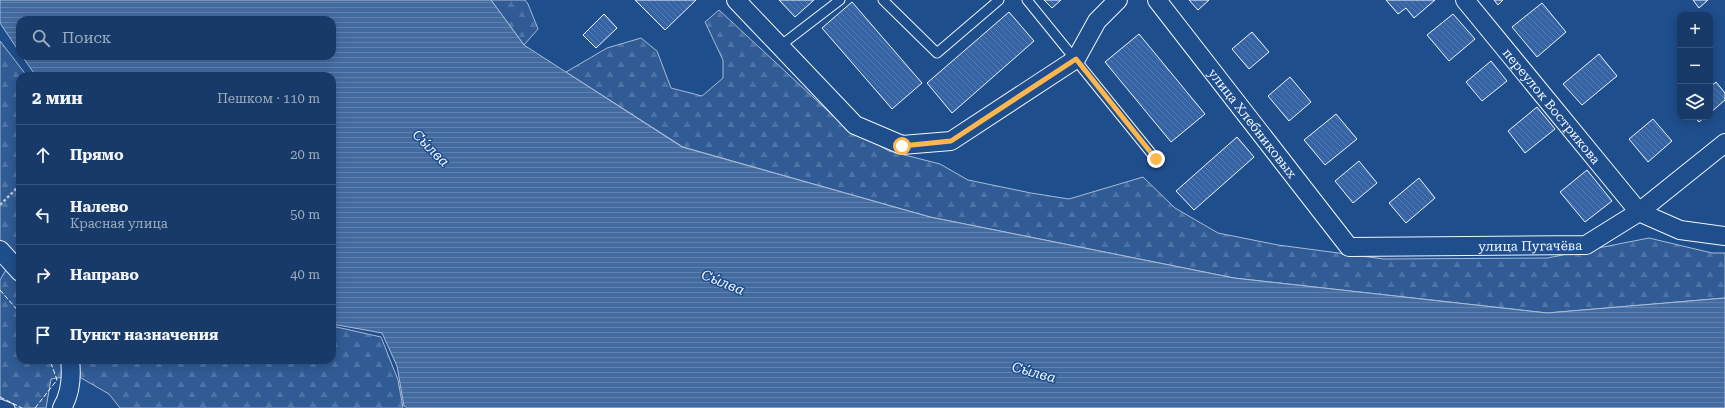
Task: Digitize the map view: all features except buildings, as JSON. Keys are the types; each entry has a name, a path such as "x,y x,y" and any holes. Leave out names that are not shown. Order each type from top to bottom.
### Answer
{"street":[{"path":"736,0 855,125 902,146 951,141 1076,59 1097,21 1118,0"},
{"name":"улица Хлебниковых","path":"1157,0 1349,247"},
{"name":"переулок Вострикова","path":"1465,0 1639,212"},
{"name":"улица Пугачёва","path":"1349,247 1586,245 1639,212 1725,143"},
{"path":"1639,212 1680,230 1725,236"},
{"path":"0,250 16,268"},
{"path":"62,408 68,398 71,379 70,364"}],"lane":[{"path":"780,46 840,0"},
{"path":"883,0 937,52 999,0"},
{"path":"1027,0 1156,159"},
{"path":"0,404 10,408"}],"path":[{"path":"0,205 16,189"}],"green space":[{"path":"491,0 525,0 528,4 538,29 524,45"},
{"path":"719,10 842,124 889,151 940,164 968,180 1069,199 1143,177 1175,208 1218,233 1278,245 1384,259 1547,258 1649,238 1712,253 1725,253 1725,298 1547,313 1234,278 930,217 683,147 566,72 607,48 641,38 657,51 671,88 702,96 723,78 723,60 705,22"},
{"path":"0,41 24,72 16,72 16,364 336,364 336,327 381,337 398,380 403,408 120,408 109,394 76,375 51,379 46,408 0,408 0,280 11,261 0,249"}],"water":[{"name":"Сы́лва","path":"0,0 491,0 524,45 682,147 930,217 1234,278 1547,313 1725,298 1725,408 407,408 404,406 397,366 382,333 336,325 336,72 33,72 25,60 336,60 336,16 16,16 16,47 0,23"}],"fence":[{"path":"0,290 16,308"},
{"path":"35,408 57,380 51,364"},
{"path":"0,397 22,408"}],"route":[{"path":"902,146 951,141 1076,59 1156,159"}]}
